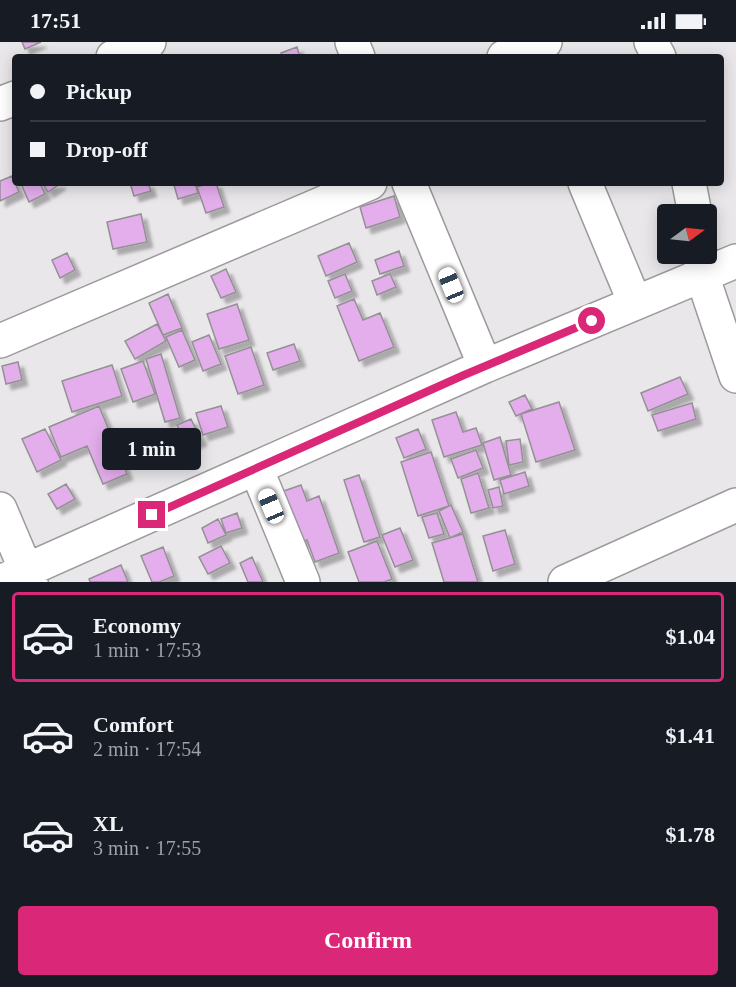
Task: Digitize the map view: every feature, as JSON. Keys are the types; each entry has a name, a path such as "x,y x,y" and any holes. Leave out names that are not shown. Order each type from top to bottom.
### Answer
{"street":[{"path":"120,54 148,42"},
{"path":"0,340 363,186"},
{"path":"410,186 485,366"},
{"path":"586,186 635,303"},
{"path":"690,186 693,204"},
{"path":"717,263 736,261"},
{"path":"0,509 19,578 256,468 485,366 635,303 701,264 736,376"},
{"path":"256,468 303,582"},
{"path":"565,582 736,505"}],"building":[{"path":"22,42 41,42 25,49"},
{"path":"297,47 299,54 282,54"},
{"path":"12,176 12,186 16,186 19,192 0,201 0,181"},
{"path":"22,186 41,186 45,194 29,202"},
{"path":"44,186 57,186 48,192"},
{"path":"131,186 149,186 151,191 134,196"},
{"path":"174,186 196,186 198,193 178,199"},
{"path":"217,186 224,207 206,213 197,187"},
{"path":"394,196 400,217 366,228 360,207"},
{"path":"141,214 147,242 113,249 107,222"},
{"path":"349,243 357,262 326,276 318,256"},
{"path":"399,251 404,266 380,274 375,260"},
{"path":"67,253 75,270 60,278 52,260"},
{"path":"226,269 236,292 221,298 211,276"},
{"path":"345,274 352,291 335,298 328,281"},
{"path":"390,274 396,287 377,295 372,281"},
{"path":"168,294 182,328 163,335 149,303"},
{"path":"354,299 363,320 380,313 394,347 359,361 337,306"},
{"path":"237,304 249,340 219,349 207,314"},
{"path":"157,324 166,341 135,359 125,341"},
{"path":"182,330 195,360 179,367 166,337"},
{"path":"209,335 221,364 203,371 192,342"},
{"path":"294,344 300,361 273,370 267,353"},
{"path":"251,347 264,385 238,394 225,356"},
{"path":"161,354 180,418 165,422 146,359"},
{"path":"143,361 155,394 133,402 121,369"},
{"path":"18,362 22,380 6,384 2,366"},
{"path":"112,365 122,396 72,412 62,381"},
{"path":"680,377 688,394 648,411 641,393"},
{"path":"525,395 532,409 516,416 509,402"},
{"path":"559,402 575,450 536,462 521,414"},
{"path":"692,403 696,419 658,431 652,415"},
{"path":"99,406 127,474 103,484 87,446 61,457 49,427"},
{"path":"221,406 228,427 203,435 196,413"},
{"path":"456,412 463,432 476,428 482,445 444,457 432,420"},
{"path":"191,419 201,440 187,447 177,425"},
{"path":"45,429 61,460 37,472 22,439"},
{"path":"418,429 426,449 404,458 396,438"},
{"path":"500,437 511,475 494,480 483,443"},
{"path":"520,439 523,462 509,465 506,441"},
{"path":"476,450 483,468 458,478 451,459"},
{"path":"431,452 449,506 418,516 401,462"},
{"path":"525,472 529,486 504,494 500,480"},
{"path":"478,473 489,508 471,513 461,479"},
{"path":"359,475 380,537 364,542 344,480"},
{"path":"66,484 75,499 57,509 48,494"},
{"path":"301,485 307,501 319,496 339,553 315,562 307,540 296,544 278,493"},
{"path":"499,487 503,506 493,508 488,490"},
{"path":"451,505 463,532 450,538 439,511"},
{"path":"237,513 242,528 226,533 221,519"},
{"path":"437,513 444,534 429,538 422,517"},
{"path":"218,519 226,535 208,543 202,528"},
{"path":"400,528 413,560 395,567 382,535"},
{"path":"505,530 515,564 493,571 483,536"},
{"path":"463,534 478,582 444,582 432,543"},
{"path":"377,541 392,579 384,582 359,582 348,552"},
{"path":"221,546 230,563 208,574 199,557"},
{"path":"163,547 174,576 159,582 152,582 141,556"},
{"path":"252,557 263,582 248,582 240,563"},
{"path":"121,565 128,582 90,582 89,579"}],"route":[{"path":"152,515 464,375 592,321"}]}
